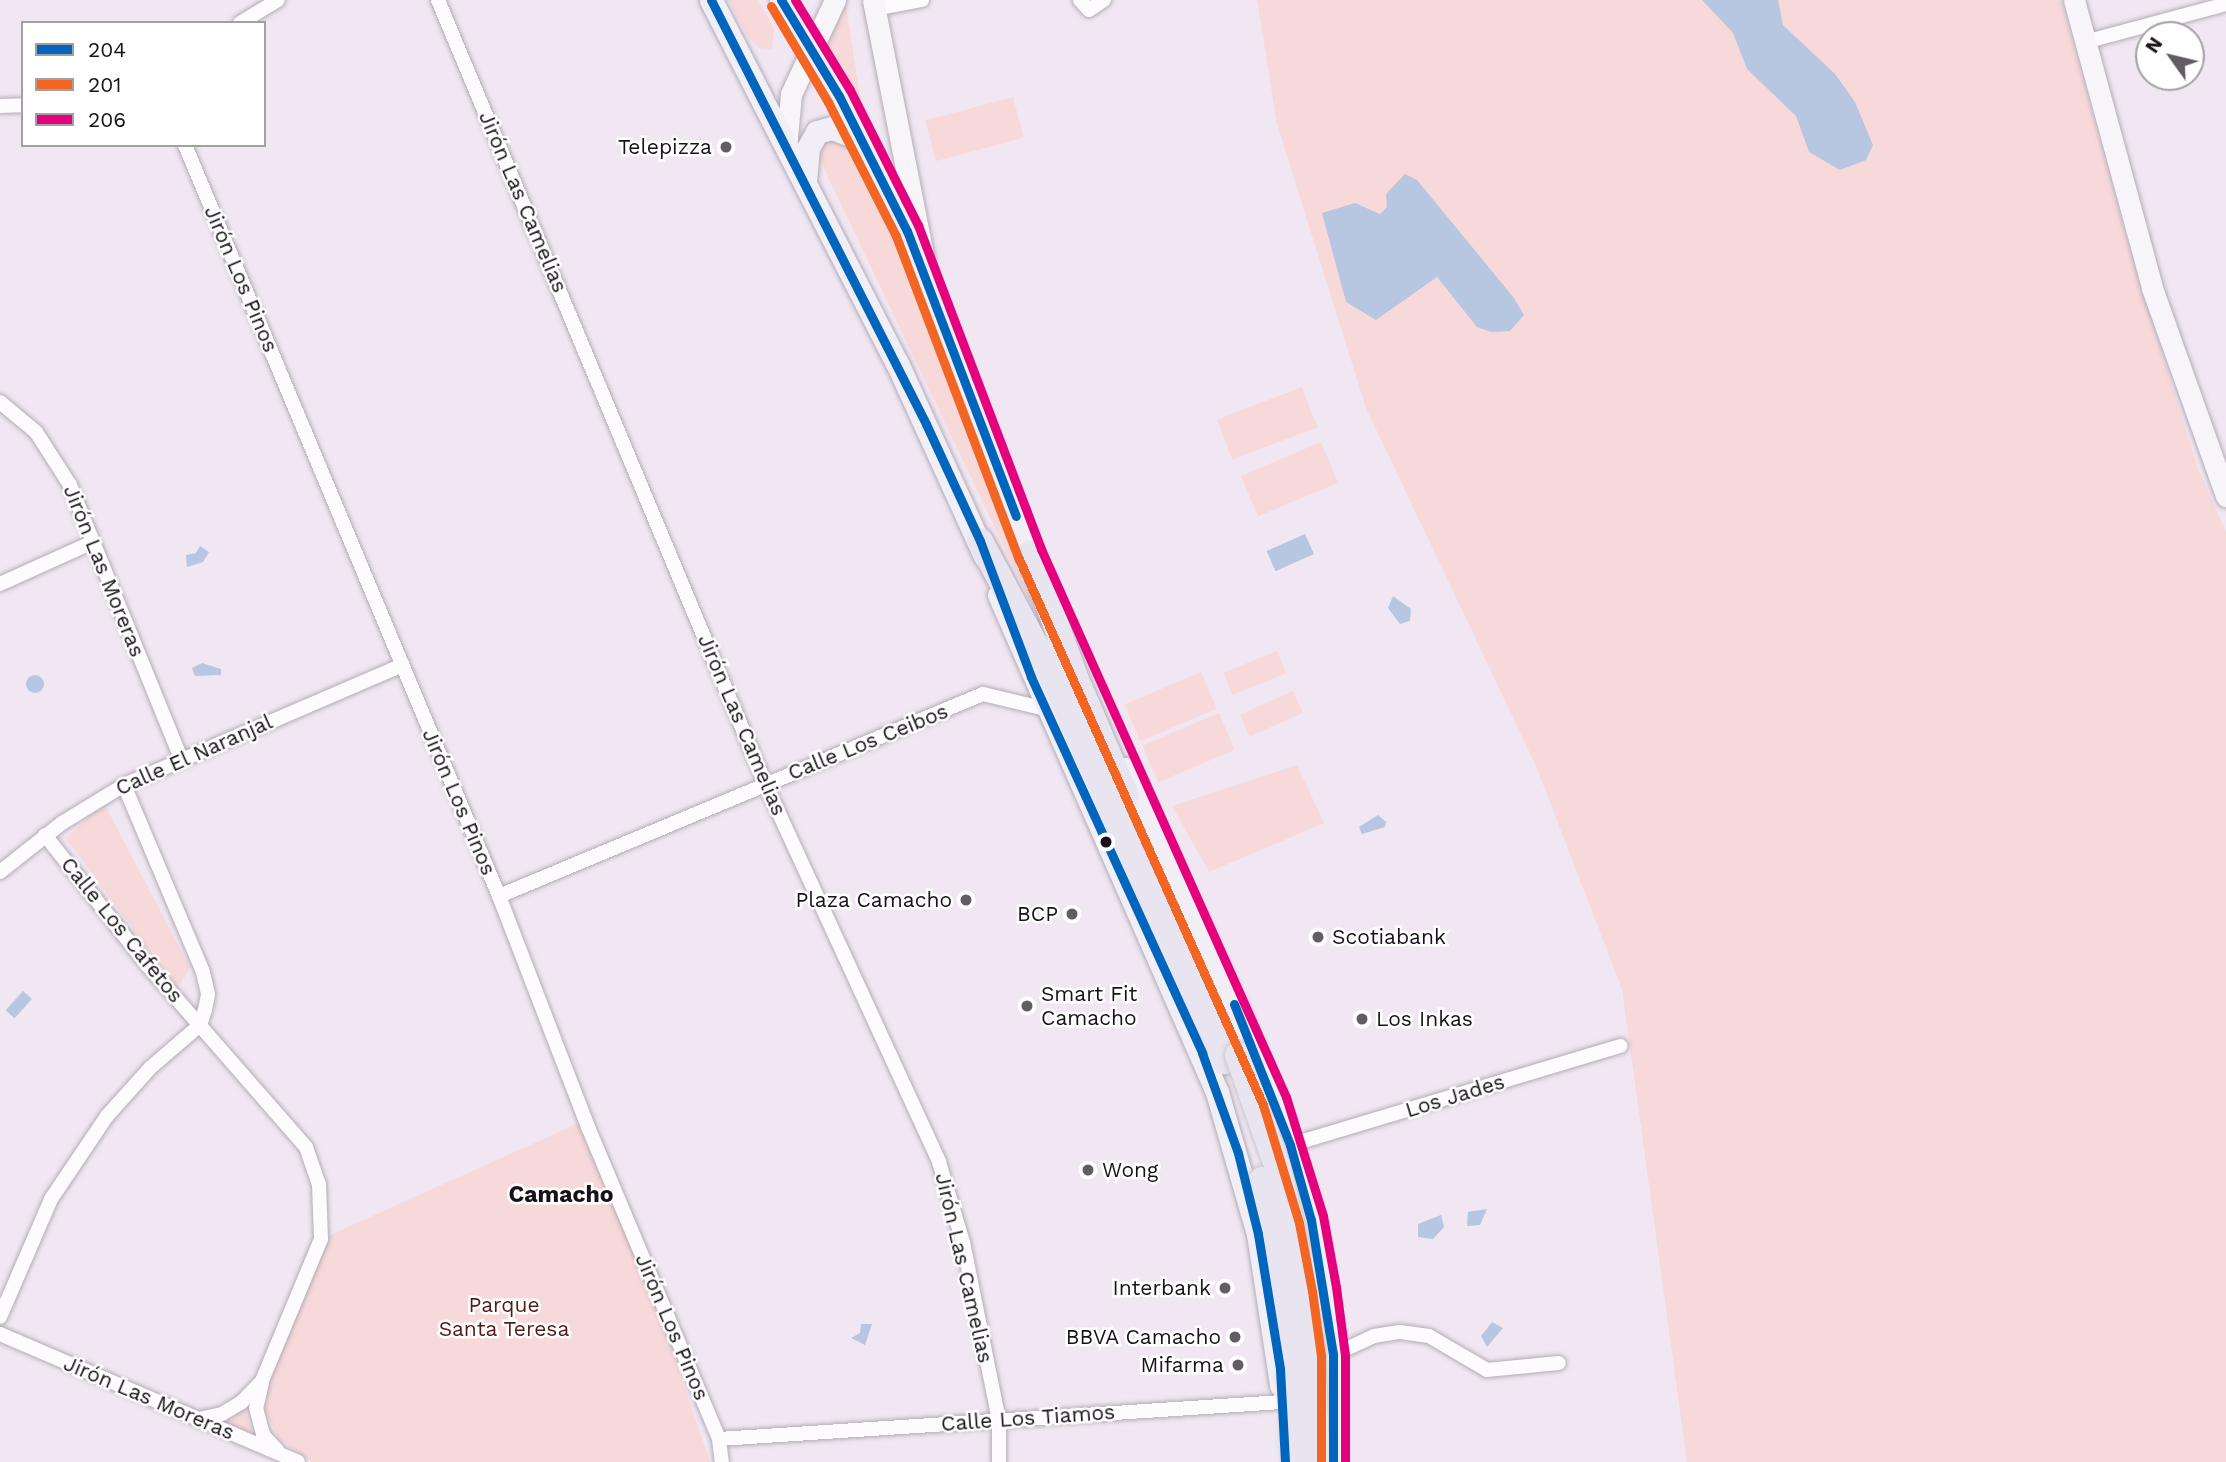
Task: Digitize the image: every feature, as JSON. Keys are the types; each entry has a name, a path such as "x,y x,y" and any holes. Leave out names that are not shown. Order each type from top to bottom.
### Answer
{"highway":[{"path":"980,541 1049,670 1232,1058 1278,1248 1293,1362 1296,1462"},
{"path":"1030,554 1075,677 1278,1168 1304,1279 1311,1333 1317,1462"}],"main road":[{"path":"711,0 897,363 980,541 1046,709 1217,1092 1258,1234 1282,1400 1285,1462"},
{"path":"781,0 863,140 927,275 1030,554 1237,1011 1290,1145 1311,1220 1333,1355 1333,1462"},
{"path":"805,183 808,148 817,132 832,128 863,140"}],"street":[{"path":"243,21 278,0"},
{"name":"Jirón Las Camelias","path":"438,0 765,783 939,1162 963,1242 999,1420 999,1462"},
{"path":"786,148 791,94 810,48 835,0"},
{"path":"922,0 874,4 927,275"},
{"path":"1080,0 1089,10 1104,0"},
{"path":"2074,0 2152,288 2226,496"},
{"path":"2085,42 2226,4"},
{"path":"0,106 21,106"},
{"name":"Jirón Los Pinos","path":"186,147 499,896 588,1127 719,1440 722,1462"},
{"name":"Jirón Las Moreras","path":"0,402 49,449 70,485 181,758"},
{"path":"0,584 93,542"},
{"name":"Calle El Naranjal","path":"0,872 45,835 124,785 181,758 402,665"},
{"name":"Calle Los Ceibos","path":"499,896 983,694 1046,709"},
{"name":"Calle Los Cafetos","path":"124,785 203,971 208,994 200,1025"},
{"name":"Calle Los Cafetos","path":"45,835 200,1025 306,1147 319,1184 321,1239 262,1381 256,1408 263,1435 282,1455"},
{"path":"0,1317 51,1199 93,1137 150,1068 200,1025"},
{"name":"Los Jades","path":"1290,1145 1621,1046"},
{"path":"1333,1355 1374,1336 1400,1332 1429,1336 1487,1370 1559,1363"},
{"name":"Jirón Las Moreras","path":"0,1334 298,1462"},
{"name":"Calle Los Cafetos","path":"199,1419 222,1414 242,1402 262,1381"},
{"name":"Calle Los Tiamos","path":"719,1440 1282,1400 1311,1401 1334,1415"}],"green space":[{"path":"729,0 758,0 774,28 772,49 759,48 749,39"},
{"path":"845,0 861,102 819,45"},
{"path":"1257,0 2061,0 2127,240 2198,469 2226,532 2226,1462 1687,1462 1622,989 1536,766 1366,408 1277,124"},
{"path":"1013,97 1024,138 936,161 925,121"},
{"path":"820,137 844,142 893,238 1034,610 819,158"},
{"path":"1302,387 1317,427 1232,460 1217,420"},
{"path":"1321,442 1338,483 1258,516 1241,476"},
{"path":"1277,651 1286,673 1232,695 1223,673"},
{"path":"1201,672 1217,709 1140,741 1125,704"},
{"path":"1293,691 1303,713 1250,737 1240,715"},
{"path":"1219,713 1235,750 1158,782 1143,745"},
{"path":"1297,765 1324,823 1209,872 1172,806"},
{"path":"104,803 190,968 177,989 66,838"},
{"name":"Parque Santa Teresa","path":"579,1123 651,1289 710,1462 312,1462 279,1439 264,1409 267,1384 328,1236"},
{"path":"245,1410 253,1434 223,1421"}],"water":[{"path":"1702,0 1778,0 1783,25 1835,74 1855,102 1873,145 1866,160 1840,170 1809,152 1796,116 1747,69 1733,33"},
{"path":"1405,174 1417,180 1514,298 1524,315 1510,331 1491,332 1477,327 1437,277 1376,320 1346,302 1322,213 1355,203 1380,214 1387,207 1386,194"},
{"path":"1305,534 1314,554 1276,571 1267,551"},
{"path":"200,546 209,552 203,562 187,567 186,555 196,553"},
{"path":"1393,596 1411,609 1410,621 1400,624 1388,608"},
{"path":"202,663 221,669 221,675 195,676 192,668"},
{"path":"35,675 41,678 44,684 41,690 35,693 29,690 26,684 29,678"},
{"path":"1378,815 1386,822 1385,827 1362,834 1359,827"},
{"path":"23,991 32,999 15,1018 6,1010"},
{"path":"1487,1209 1480,1225 1467,1226 1468,1212"},
{"path":"1441,1215 1444,1227 1433,1239 1418,1237 1418,1224"},
{"path":"1492,1322 1503,1328 1487,1347 1481,1336"},
{"path":"861,1324 872,1324 865,1345 851,1338 860,1333"}],"transit line":[{"name":"204","path":"711,0 926,424 980,541 1031,677 1202,1053 1238,1153 1258,1234 1280,1369 1285,1462"},
{"name":"204","path":"781,0 839,96 907,231 1016,516"},
{"name":"206","path":"795,0 850,90 918,225 1041,549 1286,1097 1323,1216 1336,1287 1345,1355 1345,1462"},
{"name":"201","path":"771,6 828,102 896,236 1019,559 1263,1105 1299,1223 1312,1291 1321,1356 1321,1462"},
{"name":"204","path":"1234,1004 1290,1145 1311,1220 1333,1355 1333,1462"}],"place":[{"name":"Telepizza","path":"726,147"},
{"name":"Plaza Camacho","path":"966,900"},
{"name":"BCP","path":"1072,914"},
{"name":"Scotiabank","path":"1318,937"},
{"name":"Smart Fit Camacho","path":"1027,1006"},
{"name":"Los Inkas","path":"1362,1019"},
{"name":"Wong","path":"1088,1170"},
{"name":"Interbank","path":"1225,1288"},
{"name":"BBVA Camacho","path":"1235,1337"},
{"name":"Mifarma","path":"1238,1365"}],"district":[{"name":"Camacho","path":"561,1195"}]}
